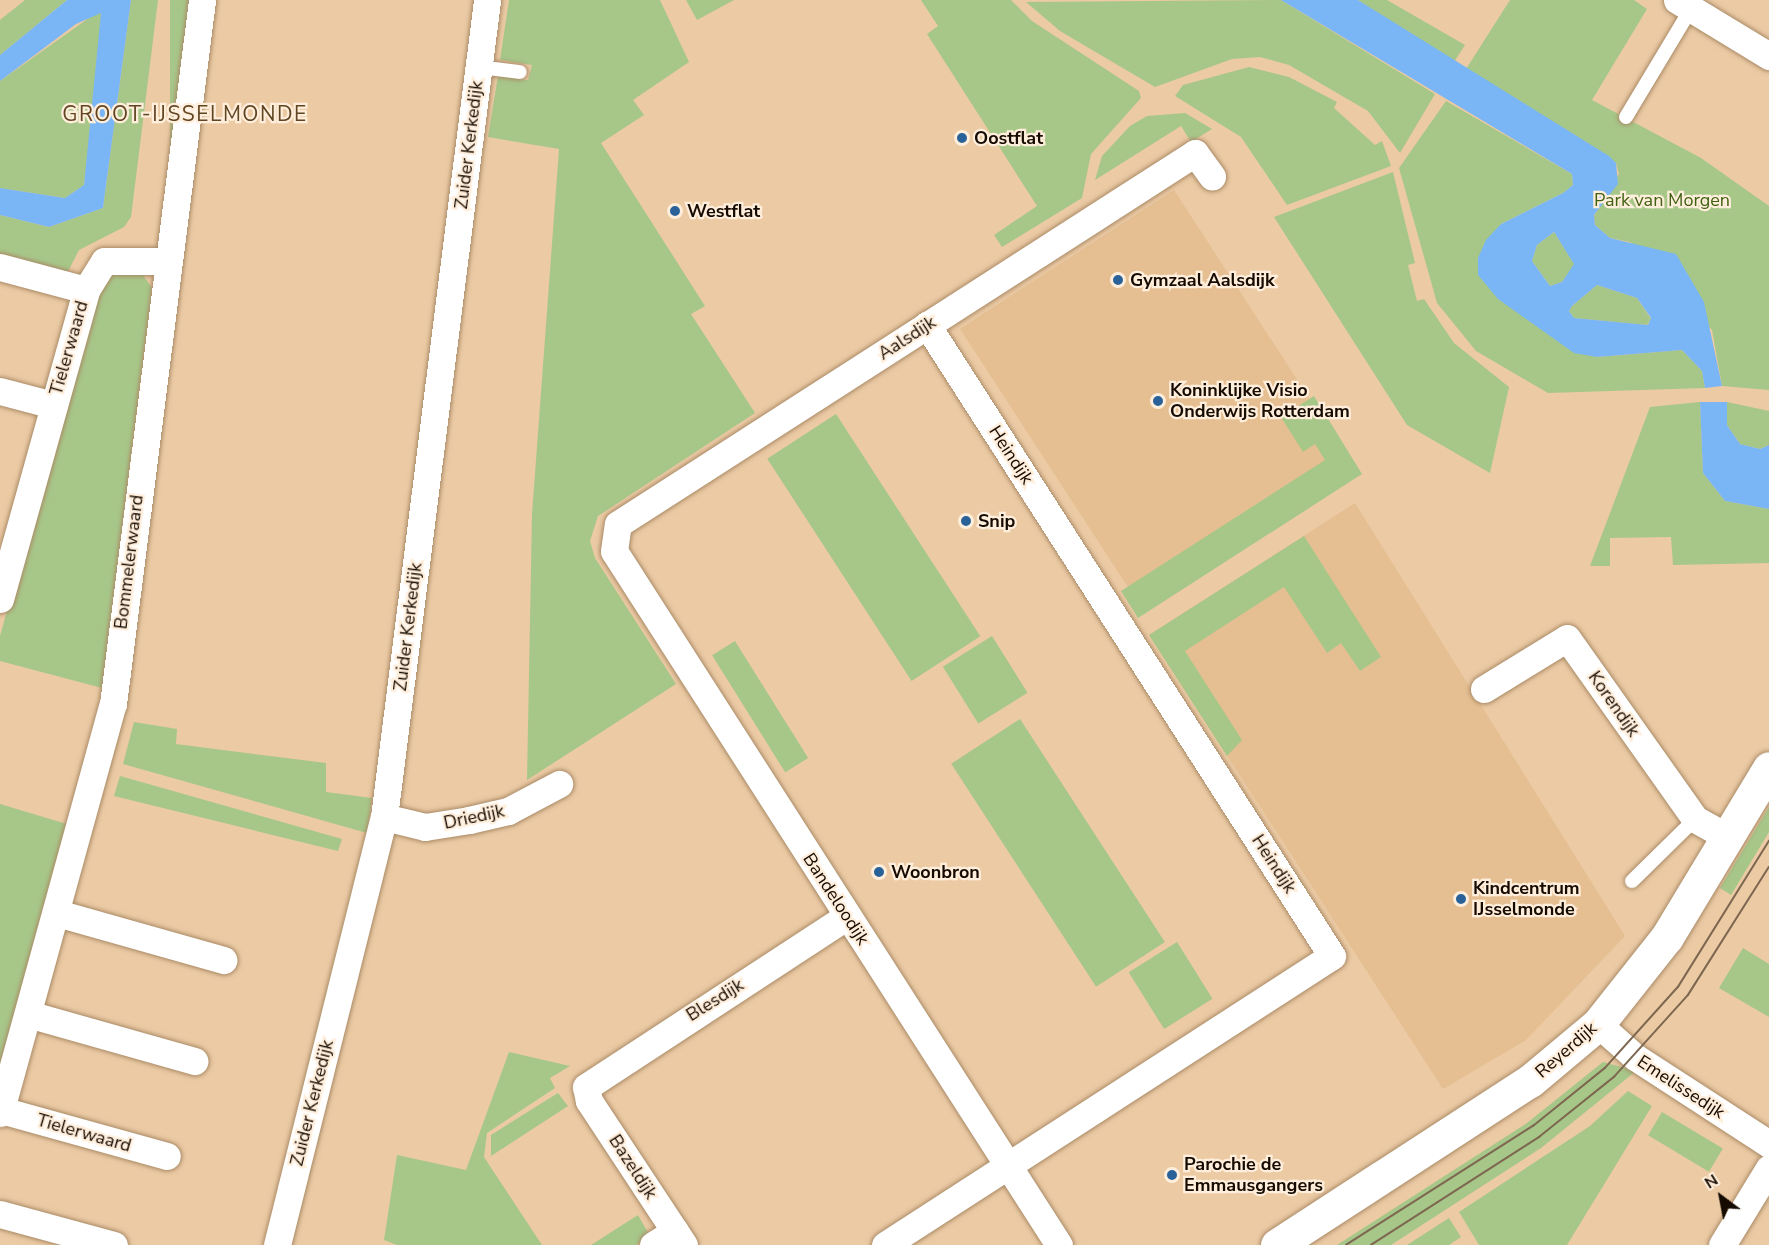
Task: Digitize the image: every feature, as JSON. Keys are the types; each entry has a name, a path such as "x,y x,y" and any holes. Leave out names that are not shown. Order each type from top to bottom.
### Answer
{"street":[{"name":"Bommelerwaard","path":"0,1112 57,913 113,704 166,261 202,0"},
{"name":"Zuider Kerkedijk","path":"277,1245 384,817 487,0"},
{"path":"1684,4 1769,56"},
{"name":"Aalsdijk","path":"614,551 618,524 1196,153 1212,176"},
{"name":"Tielerwaard","path":"0,599 11,517 53,405 86,290 104,261 166,261"},
{"name":"Tielerwaard","path":"0,267 86,290"},
{"name":"Heindijk","path":"885,1245 1332,956 927,325"},
{"name":"Tielerwaard","path":"0,391 53,405"},
{"name":"Bandeloodijk","path":"614,551 1059,1245"},
{"name":"Korendijk","path":"1484,689 1567,638 1695,819 1728,837"},
{"name":"Reyerdijk","path":"1277,1245 1530,1081 1598,1023 1667,937 1769,768"},
{"name":"Driedijk","path":"384,817 424,827 470,820 508,811 559,784"},
{"path":"57,913 223,960"},
{"name":"Blesdijk","path":"586,1087 847,916"},
{"path":"28,1014 194,1061"},
{"name":"Emelissedijk","path":"1598,1023 1641,1061 1769,1144"},
{"name":"Bazeldijk","path":"586,1087 590,1101 671,1240"},
{"name":"Tielerwaard","path":"0,1112 167,1156"},
{"path":"1722,1245 1769,1168"},
{"path":"0,1214 114,1245"}],"lane":[{"path":"1626,117 1684,4"},
{"path":"478,67 520,72"},
{"path":"1632,880 1695,819"}],"shaded area":[{"name":"Koninklijke Visio Onderwijs Rotterdam","path":"1174,190 1358,473 1144,612 960,329"},
{"path":"1355,503 1625,936 1526,1040 1443,1089 1149,635"}],"green space":[{"path":"25,0 67,0 0,55 0,20"},
{"path":"131,0 158,0 131,217 124,227 79,250 64,279 0,262 0,215 49,227 103,208"},
{"path":"170,0 189,0 189,222 170,222"},
{"path":"509,0 660,0 689,62 633,100 644,115 601,143 705,306 691,314 755,413 598,516 590,541 595,558 676,684 527,780 532,514 559,149 488,137 498,76 528,80 532,65 500,60"},
{"path":"686,0 734,0 697,20"},
{"path":"921,0 1011,0 1032,21 1139,91 1141,98 1091,154 1082,198 1002,247 994,235 1037,206 927,34 938,26"},
{"path":"1281,0 1435,94 1400,153 1368,111 1289,65 1260,57 1232,59 1155,87 1060,31 1026,2"},
{"path":"1358,0 1387,0 1465,45 1454,62"},
{"name":"Park van Morgen","path":"1510,0 1634,0 1647,9 1592,100 1701,158 1769,206 1769,390 1722,386 1712,330 1630,242 1610,238 1595,225 1594,216 1619,174 1616,163 1466,69"},
{"path":"96,13 101,13 104,25 84,185 65,198 0,188 0,81"},
{"path":"1249,67 1289,77 1337,102 1334,108 1375,145 1382,141 1391,166 1287,205 1241,137 1175,96 1183,85"},
{"path":"1446,101 1572,174 1573,185 1563,193 1501,224 1478,258 1597,357 1682,350 1702,371 1705,388 1548,393 1476,351 1437,303 1399,168"},
{"path":"1185,113 1212,129 1191,142 1181,126 1095,180 1102,156 1130,126 1147,116"},
{"path":"1393,172 1415,263 1408,265 1417,301 1424,299 1454,343 1509,387 1490,473 1407,425 1274,217"},
{"path":"1554,232 1575,264 1562,282 1550,286 1532,261 1537,245"},
{"path":"140,271 152,288 102,688 0,661 0,636 99,281 105,274"},
{"path":"1597,285 1637,298 1651,319 1647,325 1574,318 1569,311 1572,306"},
{"path":"1314,396 1362,474 1138,618 1121,591 1325,460 1315,444 1303,452 1281,417"},
{"path":"1700,402 1703,473 1725,501 1769,509 1769,563 1673,565 1671,537 1610,538 1610,566 1590,566 1650,407"},
{"path":"1727,402 1769,411 1769,445 1760,449 1740,444 1727,425"},
{"path":"836,414 980,636 912,681 767,459"},
{"path":"1304,536 1381,657 1360,671 1341,643 1327,653 1284,587 1185,651 1242,740 1227,756 1149,635"},
{"path":"992,636 1028,693 978,724 943,667"},
{"path":"735,641 808,758 785,772 712,655"},
{"path":"1020,719 1165,942 1096,987 951,764"},
{"path":"134,722 177,729 176,744 326,763 326,792 372,798 367,833 123,764"},
{"path":"120,776 342,839 338,851 114,796"},
{"path":"0,804 70,825 0,1074"},
{"path":"1769,807 1769,832 1731,895 1720,888"},
{"path":"1177,942 1213,999 1164,1029 1129,972"},
{"path":"1743,948 1769,964 1769,1017 1719,988"},
{"path":"509,1052 570,1066 550,1078 555,1088 487,1133 484,1157 542,1245 397,1245 384,1240 397,1155 466,1170"},
{"path":"1603,1062 1636,1071 1541,1148 1391,1245 1337,1245 1527,1123"},
{"path":"1628,1091 1652,1106 1567,1245 1479,1245 1459,1212 1590,1126"},
{"path":"558,1093 568,1106 491,1156 491,1135"},
{"path":"1662,1112 1723,1149 1709,1172 1648,1135"},
{"path":"638,1215 650,1236 636,1245 591,1245"},
{"path":"1449,1218 1461,1237 1449,1245 1407,1245"}],"water":[{"path":"67,0 131,0 103,208 49,227 0,215 0,188 65,198 84,185 101,13 76,24 0,81 0,55"},
{"path":"1281,0 1358,0 1609,156 1616,163 1618,184 1594,215 1595,225 1610,238 1676,254 1704,302 1722,386 1705,388 1702,371 1682,350 1597,357 1574,353 1498,299 1478,275 1478,258 1486,240 1501,224 1563,193 1573,185 1572,174","holes":["1554,232 1574,264 1562,282 1550,286 1532,261 1537,245","1597,285 1637,298 1651,318 1648,325 1574,318 1569,311 1572,306"]},
{"path":"1700,402 1727,402 1727,425 1740,444 1760,449 1769,445 1769,509 1725,501 1703,473"}],"tram line":[{"path":"1346,1245 1533,1126 1605,1068 1678,987 1769,841"},
{"path":"1371,1245 1539,1137 1614,1077 1688,995 1769,867"}],"place":[{"name":"Oostflat","path":"962,138"},
{"name":"Westflat","path":"675,211"},
{"name":"Gymzaal Aalsdijk","path":"1118,280"},
{"name":"Koninklijke Visio Onderwijs Rotterdam","path":"1158,401"},
{"name":"Snip","path":"966,521"},
{"name":"Woonbron","path":"879,872"},
{"name":"Kindcentrum IJsselmonde","path":"1461,899"},
{"name":"Parochie de Emmausgangers","path":"1172,1175"}],"district":[{"name":"GROOT-IJSSELMONDE","path":"185,114"}]}
